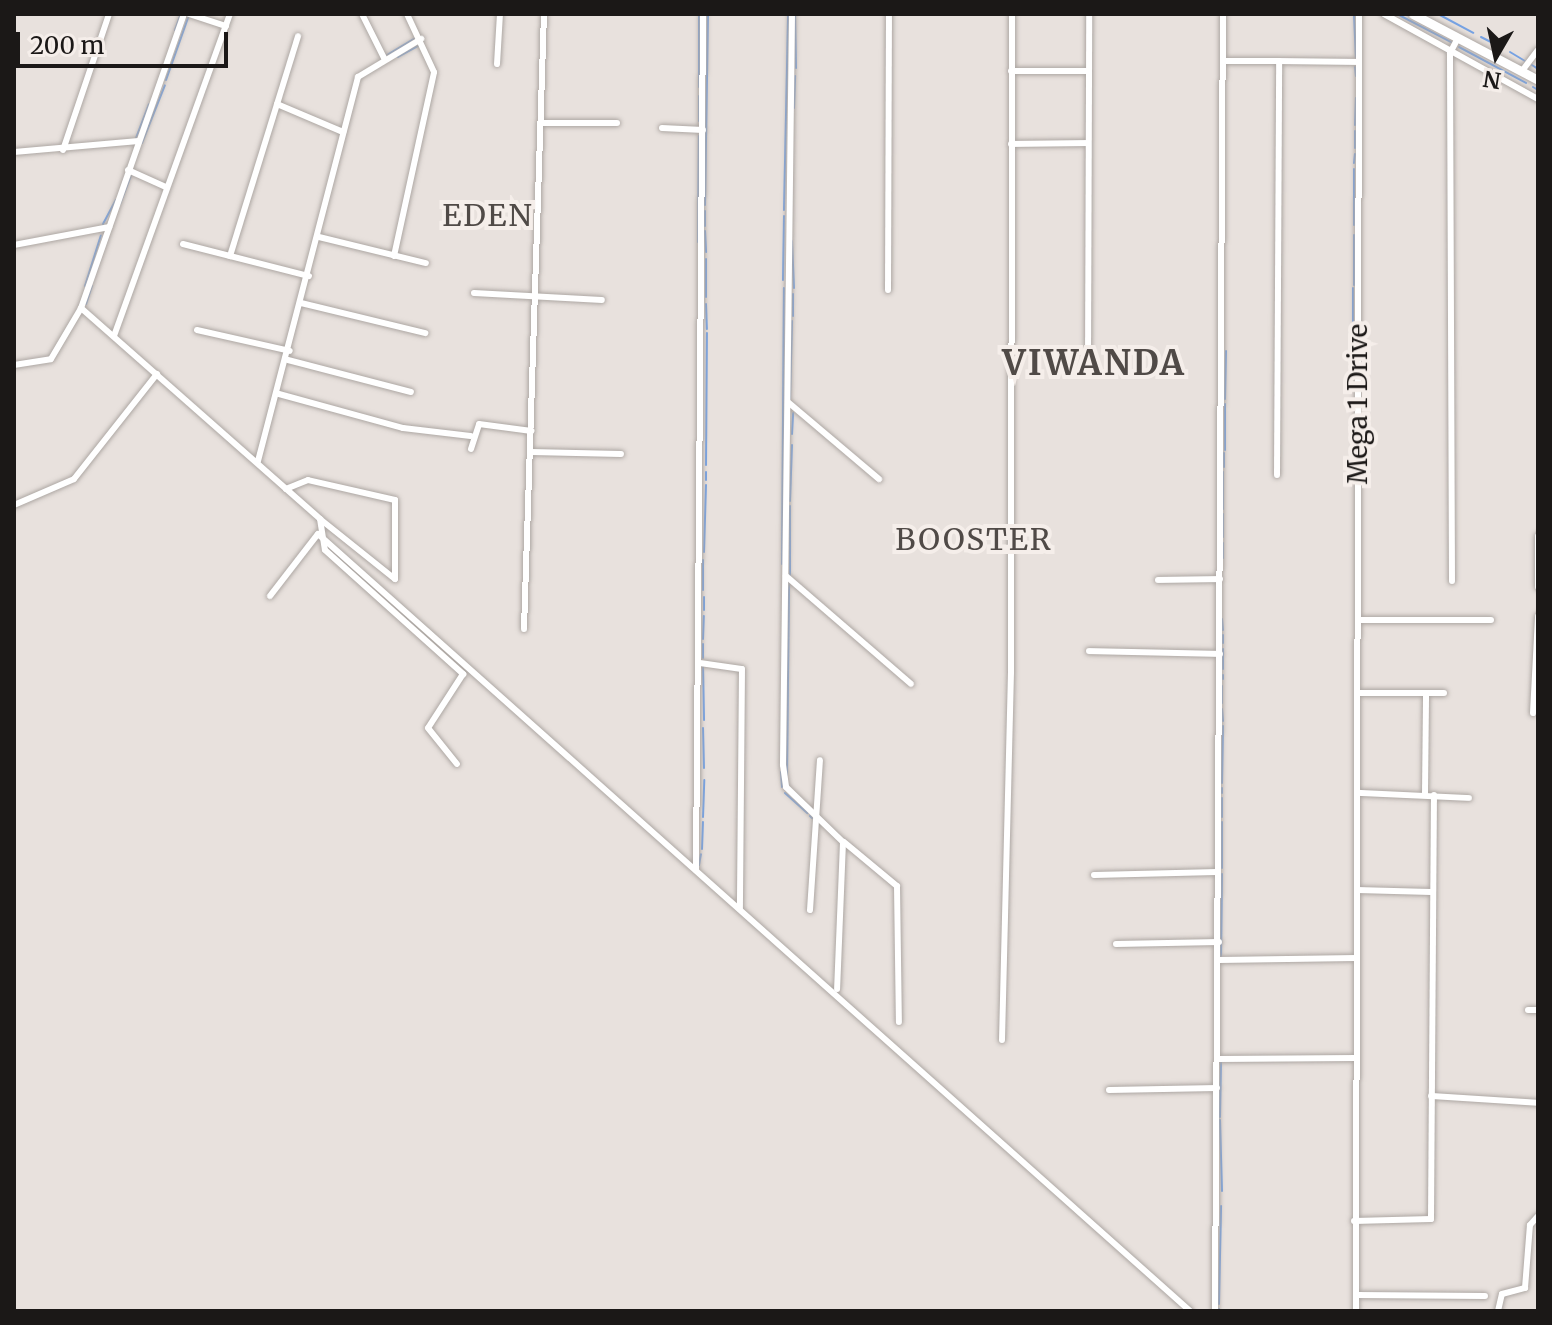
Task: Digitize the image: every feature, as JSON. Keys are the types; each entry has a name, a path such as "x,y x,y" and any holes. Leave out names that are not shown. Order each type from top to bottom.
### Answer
{"main road":[{"path":"1413,14 1538,80"}],"street":[{"path":"63,150 109,14"},
{"path":"14,365 51,359 81,308 128,170 187,14 226,26"},
{"path":"114,336 230,14"},
{"path":"362,14 385,60"},
{"path":"394,256 434,72 407,14"},
{"path":"497,64 500,14"},
{"path":"524,629 544,14"},
{"path":"696,870 703,14"},
{"path":"792,14 785,780 815,816 897,886 899,1022"},
{"path":"888,290 889,14"},
{"path":"1002,1040 1012,14"},
{"path":"1088,365 1089,14"},
{"path":"1215,1311 1223,14"},
{"name":"Mega 1 Drive","path":"1356,1311 1359,14"},
{"path":"1384,14 1538,99"},
{"path":"230,256 298,36"},
{"path":"1452,581 1450,53 1458,38"},
{"path":"258,461 289,356 358,77 421,39"},
{"path":"1522,71 1538,50"},
{"path":"1223,61 1359,62"},
{"path":"1277,475 1279,61"},
{"path":"1011,71 1089,71"},
{"path":"277,104 343,132"},
{"path":"542,123 617,123"},
{"path":"662,128 703,130"},
{"path":"14,152 139,141"},
{"path":"1011,144 1087,143"},
{"path":"128,170 166,187"},
{"path":"14,245 109,227"},
{"path":"319,237 426,263"},
{"path":"183,244 309,276"},
{"path":"474,293 602,300"},
{"path":"301,303 425,333"},
{"path":"81,308 258,461 286,489 320,519 395,579 395,500 308,480 286,489"},
{"path":"197,330 411,392"},
{"path":"14,505 74,479 157,374"},
{"path":"279,394 403,428 471,436"},
{"path":"789,403 879,479"},
{"path":"471,449 471,436 479,424 532,431"},
{"path":"531,452 621,454"},
{"path":"270,596 318,534 320,519"},
{"path":"318,534 325,550 463,674 428,728 457,764"},
{"path":"318,534 1190,1311"},
{"path":"1538,536 1538,587"},
{"path":"786,576 911,684"},
{"path":"1158,580 1220,579"},
{"path":"1533,713 1538,616"},
{"path":"1358,620 1491,620"},
{"path":"1089,651 1220,654"},
{"path":"700,663 742,669 740,909"},
{"path":"1358,693 1444,693"},
{"path":"1425,794 1426,693"},
{"path":"810,910 820,760"},
{"path":"1359,793 1469,798"},
{"path":"1354,1221 1431,1219 1434,795"},
{"path":"837,989 843,842"},
{"path":"1094,875 1217,872"},
{"path":"1357,890 1431,892"},
{"path":"1116,944 1219,942"},
{"path":"1219,960 1356,958"},
{"path":"1528,1010 1538,1010"},
{"path":"1217,1059 1356,1058"},
{"path":"1109,1090 1217,1088"},
{"path":"1431,1096 1538,1103"},
{"path":"1498,1311 1502,1294 1525,1288 1530,1225 1538,1216"},
{"path":"1357,1295 1485,1296"}],"waterway":[{"path":"699,14 699,87"},
{"path":"705,205 708,14"},
{"path":"784,210 788,14"},
{"path":"795,14 796,68"},
{"path":"1354,14 1356,59"},
{"path":"1397,14 1451,42"},
{"path":"1438,14 1473,33"},
{"path":"175,30 180,16"},
{"path":"166,80 188,18"},
{"path":"1481,37 1501,47"},
{"path":"387,55 415,38"},
{"path":"398,57 420,45"},
{"path":"1459,47 1526,83"},
{"path":"1510,52 1525,61"},
{"path":"1532,65 1538,69"},
{"path":"1355,67 1356,76"},
{"path":"794,108 795,76"},
{"path":"142,143 165,85"},
{"path":"1533,87 1538,90"},
{"path":"699,96 699,121"},
{"path":"1355,125 1356,98"},
{"path":"136,138 149,104"},
{"path":"1355,131 1355,148"},
{"path":"698,242 699,136"},
{"path":"1354,163 1355,154"},
{"path":"1354,169 1354,225"},
{"path":"120,204 131,175"},
{"path":"103,224 116,200"},
{"path":"705,211 705,226"},
{"path":"783,280 784,216"},
{"path":"705,231 706,252"},
{"path":"85,286 101,235"},
{"path":"1354,235 1354,285"},
{"path":"792,241 794,288"},
{"path":"706,259 706,297"},
{"path":"86,304 92,286"},
{"path":"782,564 784,288"},
{"path":"1353,288 1353,321"},
{"path":"793,294 793,316"},
{"path":"706,304 707,329"},
{"path":"790,399 792,321"},
{"path":"1353,328 1354,368"},
{"path":"706,465 707,333"},
{"path":"1225,399 1226,351"},
{"path":"1225,404 1225,450"},
{"path":"792,434 793,413"},
{"path":"790,501 792,445"},
{"path":"1224,453 1224,467"},
{"path":"706,472 706,480"},
{"path":"1223,472 1223,509"},
{"path":"704,552 706,485"},
{"path":"790,506 790,575"},
{"path":"1223,514 1223,537"},
{"path":"1223,543 1223,558"},
{"path":"703,560 703,590"},
{"path":"787,775 789,582"},
{"path":"704,597 704,610"},
{"path":"703,639 704,616"},
{"path":"1222,619 1223,630"},
{"path":"1223,635 1223,643"},
{"path":"703,644 703,658"},
{"path":"1223,649 1223,669"},
{"path":"703,666 704,720"},
{"path":"1222,686 1222,703"},
{"path":"1222,709 1223,721"},
{"path":"1222,783 1223,726"},
{"path":"703,728 704,768"},
{"path":"781,772 782,787"},
{"path":"703,817 704,780"},
{"path":"1222,788 1222,793"},
{"path":"785,793 807,813"},
{"path":"1222,798 1222,817"},
{"path":"702,849 703,822"},
{"path":"1222,822 1222,868"},
{"path":"699,865 701,854"},
{"path":"1221,957 1222,874"},
{"path":"1220,1117 1221,1062"},
{"path":"1220,1120 1222,1191"},
{"path":"1219,1304 1221,1206"}],"district":[{"name":"EDEN","path":"488,215"},
{"name":"VIWANDA","path":"1094,364"},
{"name":"BOOSTER","path":"974,539"}]}
